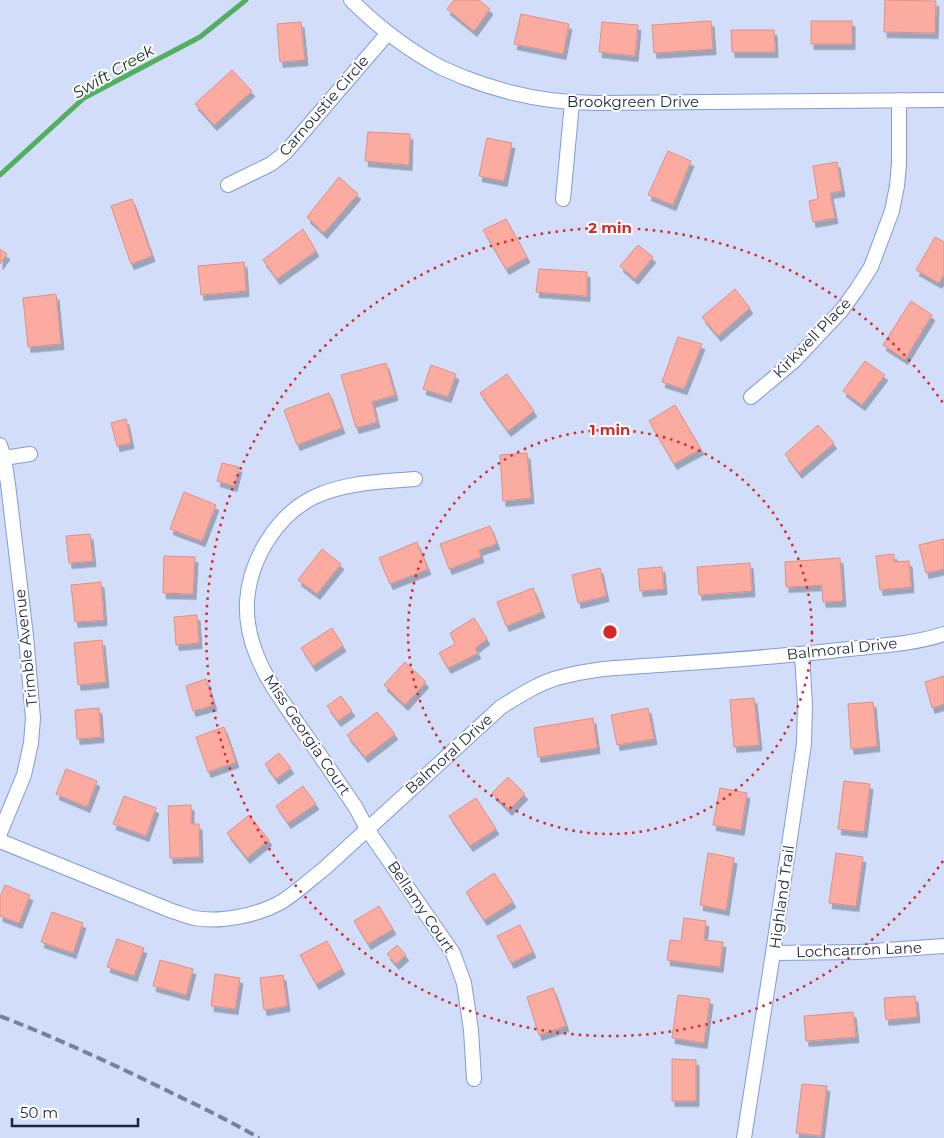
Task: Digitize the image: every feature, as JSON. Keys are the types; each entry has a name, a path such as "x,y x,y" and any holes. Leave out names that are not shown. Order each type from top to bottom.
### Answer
{"street":[{"name":"Brookgreen Drive","path":"351,0 388,33 443,68 474,81 512,93 537,98 572,103 944,100"},
{"name":"Carnoustie Circle","path":"228,185 271,164 285,153 388,33"},
{"name":"Kirkwell Place","path":"751,397 794,361 841,311 871,267 892,210 897,186 900,164 899,100"},
{"path":"563,200 572,103"},
{"name":"Trimble Avenue","path":"0,833 24,775 31,743 33,718 26,636 9,494 2,452 30,454"},
{"name":"Miss Georgia Court","path":"367,829 356,808 272,686 256,656 250,634 247,599 251,578 266,543 276,528 302,504 315,496 355,484 415,479"},
{"name":"Balmoral Drive","path":"0,841 172,911 194,918 231,918 251,914 282,902 325,868 501,706 529,689 555,678 603,669 802,654 898,644 944,634"},
{"name":"Highland Trail","path":"744,1138 804,744 805,704 802,654"},
{"name":"Bellamy Court","path":"367,829 453,953 464,983 474,1079"},
{"name":"Lochcarron Lane","path":"773,953 859,952 944,946"}],"building":[{"path":"454,0 479,0 490,9 474,31 447,9"},
{"path":"885,0 936,1 935,33 884,32"},
{"path":"521,14 569,24 563,54 514,44"},
{"path":"711,21 713,49 654,53 652,25"},
{"path":"811,21 852,21 852,44 811,44"},
{"path":"301,22 305,60 280,62 277,24"},
{"path":"602,22 638,25 635,56 599,52"},
{"path":"731,30 774,30 775,52 732,52"},
{"path":"232,70 252,91 214,125 195,104"},
{"path":"368,132 410,134 409,165 365,161"},
{"path":"487,138 512,143 504,181 479,176"},
{"path":"668,151 691,161 673,205 648,195"},
{"path":"837,162 842,191 830,193 835,218 813,222 809,201 818,199 813,166"},
{"path":"339,177 358,194 324,233 307,217"},
{"path":"132,199 152,256 131,264 111,206"},
{"path":"506,219 527,257 506,269 483,230"},
{"path":"303,229 316,251 277,279 263,260"},
{"path":"935,237 944,242 944,274 939,283 916,270"},
{"path":"638,245 653,257 635,279 620,266"},
{"path":"0,249 7,254 0,264"},
{"path":"244,262 246,291 201,295 198,266"},
{"path":"539,269 587,272 587,296 536,292"},
{"path":"735,289 750,308 718,336 702,317"},
{"path":"56,294 61,344 28,347 23,298"},
{"path":"911,301 932,315 905,359 883,345"},
{"path":"678,337 702,344 684,389 662,382"},
{"path":"865,361 885,375 862,405 843,391"},
{"path":"386,363 395,395 372,402 377,422 356,428 341,375"},
{"path":"431,365 456,374 448,397 423,389"},
{"path":"507,374 534,411 508,431 480,393"},
{"path":"329,393 342,428 297,445 284,410"},
{"path":"675,405 701,449 674,464 649,421"},
{"path":"126,419 131,443 117,446 111,423"},
{"path":"818,425 834,443 799,473 785,454"},
{"path":"527,453 531,498 503,501 500,455"},
{"path":"222,463 239,467 234,486 217,481"},
{"path":"184,492 216,505 202,541 170,529"},
{"path":"490,526 497,544 479,550 481,557 449,569 440,544"},
{"path":"90,534 93,561 69,563 66,536"},
{"path":"944,539 944,569 926,573 919,545"},
{"path":"417,542 428,569 390,584 379,558"},
{"path":"322,549 341,564 317,594 298,580"},
{"path":"894,554 894,562 909,561 911,587 880,590 876,556"},
{"path":"164,556 195,557 193,594 163,593"},
{"path":"840,558 843,601 823,602 822,585 786,587 785,562"},
{"path":"750,563 752,591 699,595 697,567"},
{"path":"662,567 664,589 640,591 638,569"},
{"path":"600,568 606,596 578,603 572,575"},
{"path":"101,582 104,620 75,622 71,585"},
{"path":"533,588 542,612 506,626 497,602"},
{"path":"197,615 199,643 176,645 174,617"},
{"path":"474,618 487,639 475,648 478,653 448,668 439,653 455,644 450,633"},
{"path":"332,628 343,646 313,666 301,648"},
{"path":"102,640 106,682 78,685 74,643"},
{"path":"405,662 426,682 405,705 384,685"},
{"path":"944,676 944,704 932,708 925,682"},
{"path":"206,679 214,705 193,711 186,686"},
{"path":"341,696 352,711 338,721 327,706"},
{"path":"754,698 759,745 734,747 730,700"},
{"path":"873,702 877,746 851,749 848,704"},
{"path":"99,708 101,737 77,739 75,710"},
{"path":"648,708 654,739 617,745 611,715"},
{"path":"377,712 395,734 365,757 347,735"},
{"path":"593,718 597,748 538,757 534,728"},
{"path":"224,727 236,762 208,772 196,737"},
{"path":"279,753 291,768 276,779 265,764"},
{"path":"66,769 97,781 87,807 56,794"},
{"path":"508,777 525,794 509,810 492,793"},
{"path":"844,781 870,784 864,832 838,829"},
{"path":"303,786 316,804 288,823 276,806"},
{"path":"720,788 747,793 741,830 713,825"},
{"path":"124,796 156,808 146,836 113,824"},
{"path":"476,798 496,829 470,846 449,816"},
{"path":"191,805 191,824 199,824 200,857 170,858 168,806"},
{"path":"249,815 269,840 247,858 227,833"},
{"path":"708,853 734,858 726,910 700,905"},
{"path":"836,853 863,857 856,906 829,903"},
{"path":"494,873 513,902 484,920 466,892"},
{"path":"5,885 30,895 19,923 0,916 0,897"},
{"path":"379,906 393,929 368,944 354,921"},
{"path":"52,912 83,923 73,953 41,942"},
{"path":"684,918 706,921 704,940 723,942 720,967 667,960 670,940 681,941"},
{"path":"520,925 533,952 511,963 497,936"},
{"path":"117,939 144,948 134,976 107,967"},
{"path":"327,941 342,969 316,984 300,955"},
{"path":"397,945 406,955 396,964 387,954"},
{"path":"160,960 193,969 186,995 153,986"},
{"path":"215,974 240,978 235,1009 211,1006"},
{"path":"283,975 287,1006 264,1010 260,978"},
{"path":"553,988 566,1026 539,1035 527,997"},
{"path":"678,995 710,999 704,1043 672,1038"},
{"path":"915,996 917,1017 886,1020 884,998"},
{"path":"853,1012 856,1037 806,1041 804,1016"},
{"path":"672,1059 696,1060 696,1101 672,1101"},
{"path":"802,1084 827,1086 821,1136 796,1133"}],"waterway":[{"name":"Swift Creek","path":"0,175 84,98 200,37 246,0"}],"railway":[{"path":"0,1016 66,1043 131,1073 259,1138"}]}
